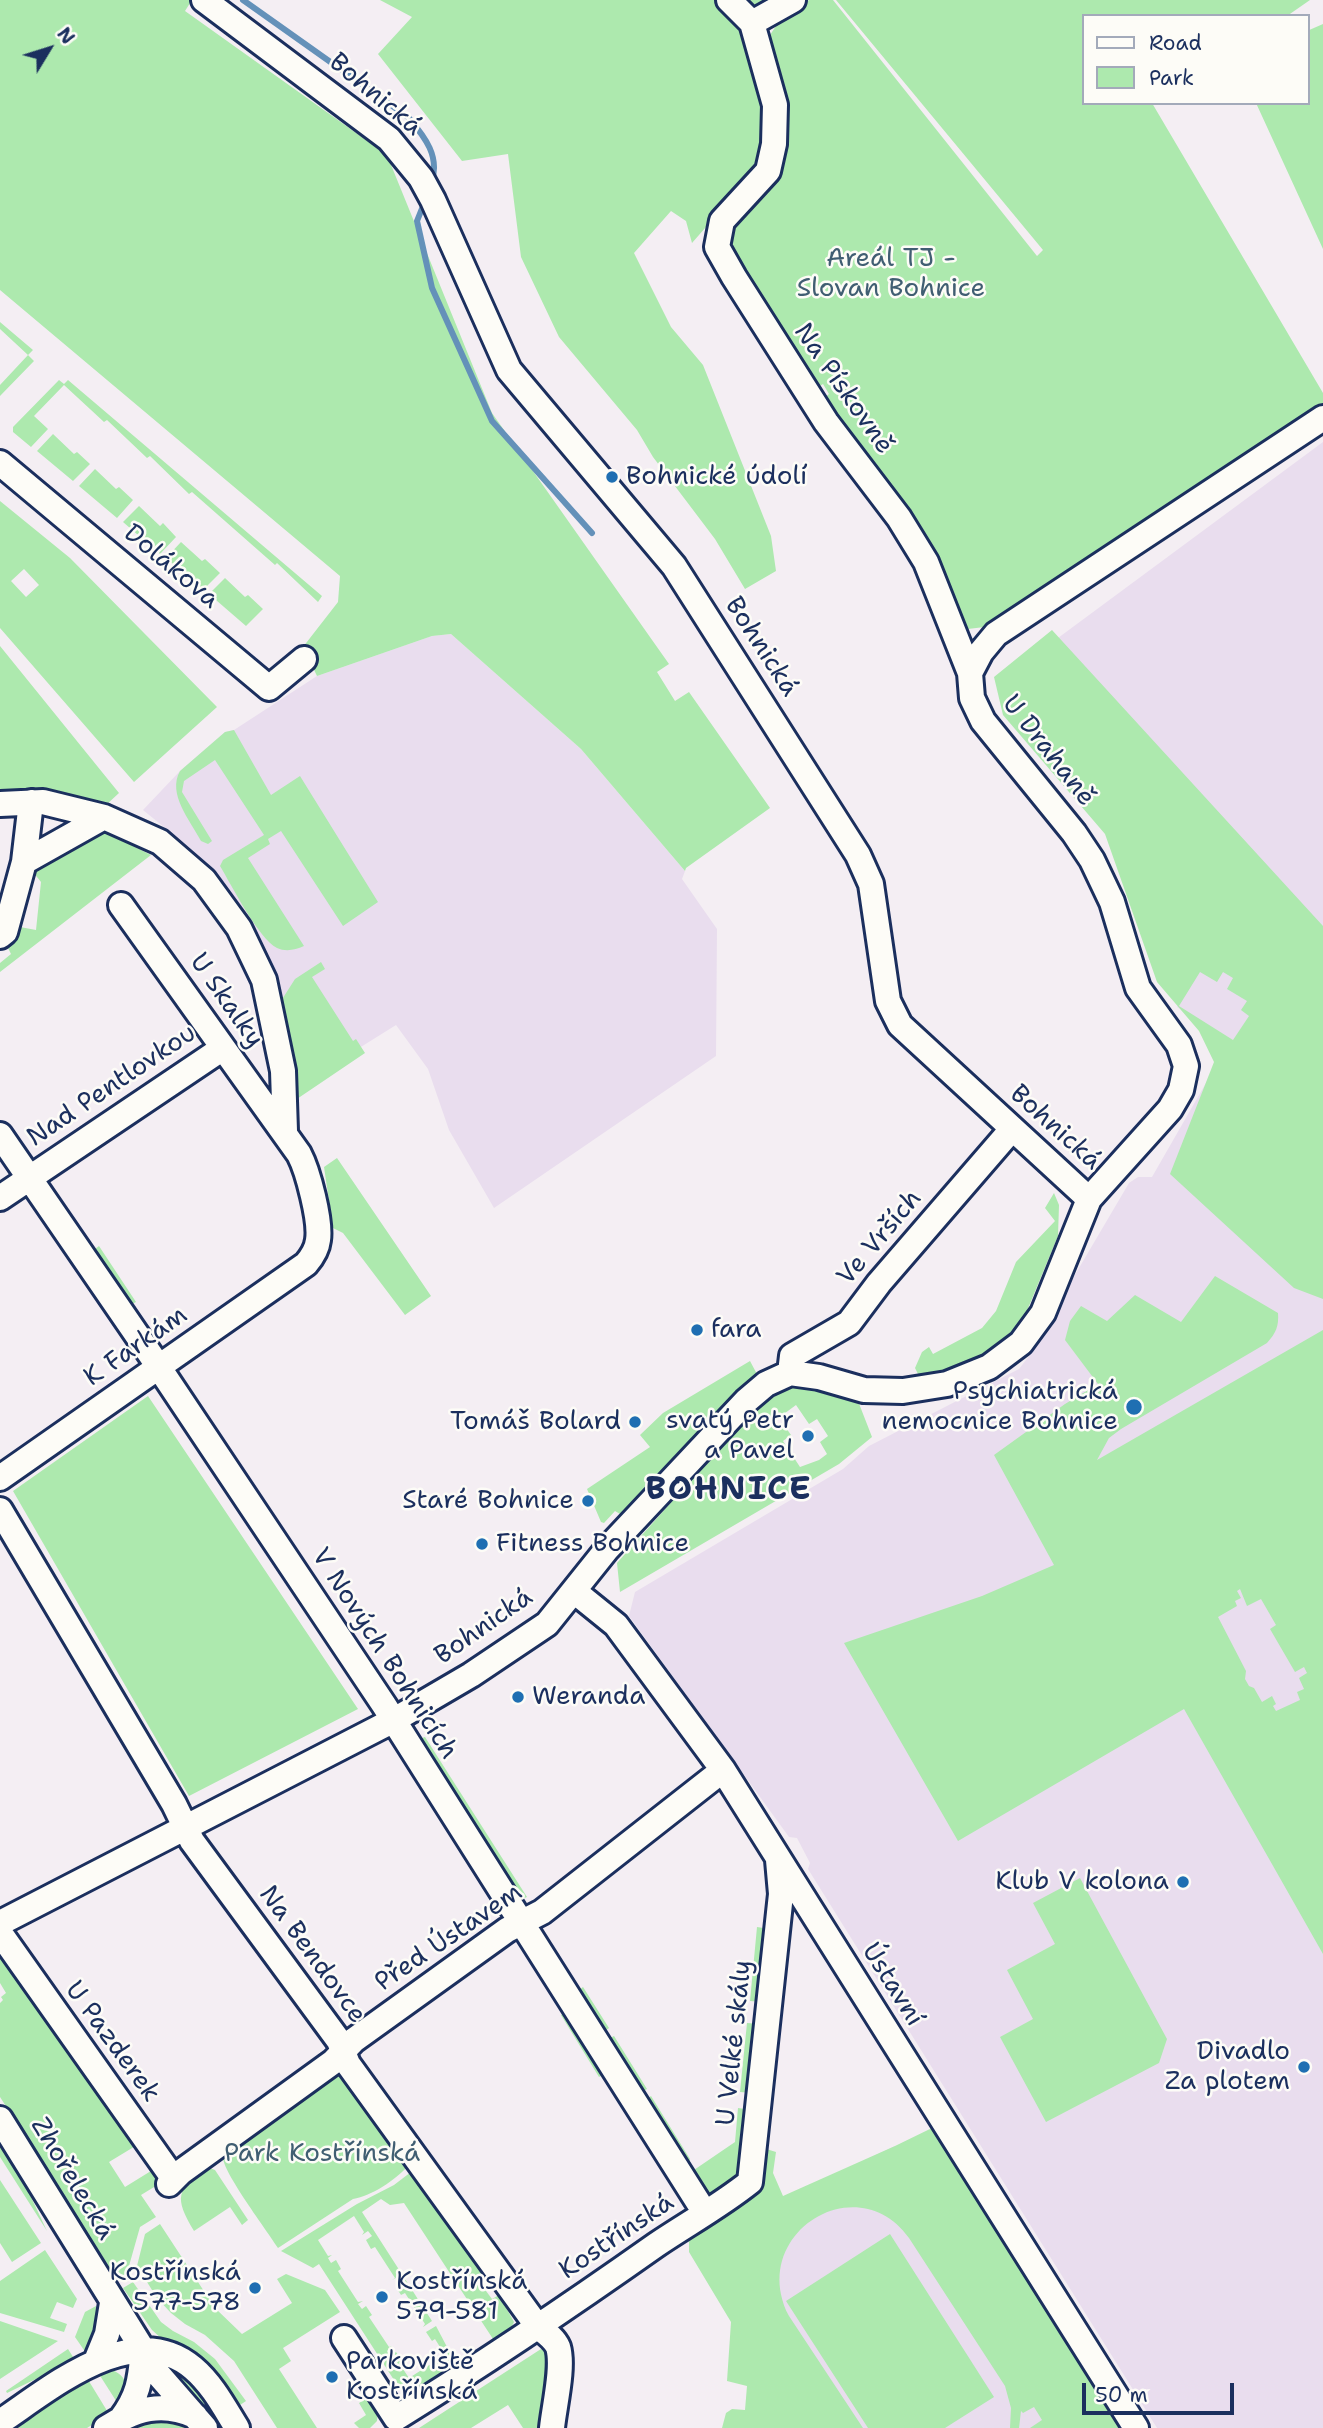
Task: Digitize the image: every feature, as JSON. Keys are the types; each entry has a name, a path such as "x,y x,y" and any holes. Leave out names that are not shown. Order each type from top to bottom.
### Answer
{"street":[{"name":"Bohnická","path":"0,1923 394,1720 471,1675 547,1624 607,1549 746,1401 766,1384 790,1373 819,1377 864,1390 903,1391 947,1384 989,1367 1021,1343 1043,1313 1089,1199 900,1025 888,1001 870,884 858,855 674,566 509,370 421,178 389,139 204,0"},
{"path":"729,0 752,23 793,0"},
{"name":"Na Pískovně","path":"752,23 775,104 774,144 768,171 722,220 717,247 826,422 899,518 926,562 970,673"},
{"path":"970,673 981,652 996,634 1323,418"},
{"name":"Dolákova","path":"0,463 269,688 304,659"},
{"name":"U Drahaně","path":"970,673 972,698 983,721 1074,833 1092,860 1112,902 1138,988 1179,1045 1186,1066 1181,1090 1170,1110 1089,1199"},
{"path":"0,936 5,932 24,862 30,802"},
{"name":"U Skalky","path":"0,804 43,802 104,817 160,842 204,880 239,928 264,980 283,1071 285,1131"},
{"path":"24,862 104,817"},
{"name":"U Skalky","path":"121,905 285,1131 308,1172 319,1238 313,1255 306,1264"},
{"name":"Nad Pentlovkou","path":"0,1198 223,1048"},
{"name":"Ve Vrších","path":"790,1373 792,1356 849,1323 879,1283 1012,1129"},
{"name":"V Nových Bohnicích","path":"0,1135 394,1720 705,2213"},
{"name":"K Farkám","path":"0,1478 306,1264"},
{"name":"Na Bendovce","path":"0,1510 174,1804 197,1848 339,2041 348,2064 538,2327 551,2337 558,2347 560,2360 552,2428"},
{"name":"Ústavní","path":"574,1591 616,1625 723,1770 1136,2428"},
{"name":"Před Ústavem","path":"171,2181 507,1930 542,1912 723,1770"},
{"name":"U Velké skály","path":"705,2213 727,2201 750,2182 781,1894 778,1856"},
{"name":"U Pazderek","path":"0,1933 171,2181"},
{"name":"Zhořelecká","path":"0,2119 158,2374 200,2422"},
{"name":"Kostřínská","path":"344,2338 397,2418 538,2327 705,2213"},
{"path":"96,2361 107,2334 112,2302"},
{"path":"113,2423 132,2403 138,2391 143,2351"},
{"path":"0,2422 96,2361 143,2351 161,2353 191,2366 213,2390 237,2428"},
{"path":"113,2423 152,2408 168,2407 180,2409 200,2422"}],"shaded area":[{"name":"Psychiatrická nemocnice Bohnice","path":"1323,442 1323,2428 1157,2428 808,1869 810,1863 797,1838 789,1837 629,1616 635,1592 843,1469 869,1446 1019,1369 1046,1334 1059,1302 1129,1183 1138,1177 1152,1177 1230,1041 1177,1007 1183,994 1134,852 1012,672"},
{"path":"451,634 581,749 685,871 682,879 717,929 716,1056 494,1208 449,1130 428,1069 396,1025 340,1060 284,1012 266,951 220,880 190,848 143,810 180,771 225,732 234,730 317,676 432,636"},
{"path":"895,2146 1078,2428 762,2428 733,2221"}],"green space":[{"path":"0,0 192,0 185,11 387,155 492,413 669,664 657,672 675,701 689,692 770,808 685,871 581,749 451,634 432,636 317,676 303,647 338,602 340,576 0,290"},
{"path":"380,0 780,0 748,32 769,102 768,156 692,243 686,221 671,211 634,253 671,327 703,365 771,536 776,571 745,589 715,539 653,457 637,430 559,337 521,257 508,154 462,161 378,54 412,17"},
{"name":"Areál TJ - Slovan Bohnice","path":"809,0 833,0 1037,256 1043,250 836,0 1310,0 1290,14 1082,14 1082,105 1153,105 1323,393 1323,407 993,626 951,631 822,400 829,394 823,384 815,389 727,252 726,234 780,171 785,157 786,124 768,38 778,23"},
{"path":"1323,24 1323,249 1257,105 1309,105 1309,30"},
{"path":"0,322 33,350 28,355 0,329"},
{"path":"28,355 34,361 0,396 0,385"},
{"path":"59,380 64,384 68,380 322,596 318,602 277,563 275,565 192,492 189,494 150,456 147,458 107,420 104,422 64,385 34,416 48,429 31,447 13,432 13,427"},
{"path":"53,434 74,454 77,452 90,464 73,481 37,451"},
{"path":"95,469 116,489 119,487 133,500 117,518 79,486"},
{"path":"0,501 70,558 217,707 134,782 0,628","holes":["24,569 39,585 26,597 11,581"]},
{"path":"139,506 160,526 163,523 176,537 160,554 123,522"},
{"path":"181,542 220,573 203,590 166,558"},
{"path":"225,578 263,609 246,626 209,594"},
{"path":"1052,630 1323,926 1323,1299 1294,1288 1170,1174 1214,1062 1199,1031 1157,982 1105,834 1003,715 994,677","holes":["1200,972 1217,982 1223,972 1233,978 1227,989 1247,1001 1241,1010 1249,1016 1233,1040 1179,1006"]},
{"path":"0,646 119,793 105,806 0,792"},
{"path":"234,730 271,795 300,776 378,902 343,926 281,831 268,839 270,844 248,858 304,946 297,949 277,948 262,934 220,866 223,860 264,835 215,760 184,781 182,792 212,841 208,844 201,841 178,798 176,789 180,771 225,732"},
{"path":"100,829 151,855 0,972 0,963 11,954 7,946 20,927 36,930 41,882 33,872"},
{"path":"321,962 325,969 312,977 353,1041 356,1039 365,1053 291,1103 281,1001 295,979"},
{"path":"337,1158 431,1296 405,1315 343,1233 333,1228 324,1167"},
{"path":"1054,1193 1059,1205 1058,1236 1024,1318 995,1349 976,1360 960,1367 919,1376 915,1368 922,1352 929,1347 933,1354 982,1328 996,1311 1016,1262 1055,1221 1045,1208"},
{"path":"99,1246 136,1302 132,1304 95,1249"},
{"path":"1215,1276 1278,1313 1276,1329 1267,1343 1121,1429 1109,1438 1097,1460 1323,1330 1323,1954 1184,1709 958,1841 844,1643 982,1596 1054,1565 994,1455 1098,1384 1065,1340 1070,1321 1081,1306 1107,1321 1135,1295 1181,1322","holes":["1240,1589 1247,1606 1261,1599 1276,1625 1270,1629 1295,1672 1304,1667 1307,1673 1299,1678 1304,1689 1297,1692 1300,1700 1276,1711 1272,1696 1262,1702 1254,1688 1249,1686 1245,1679 1246,1671 1218,1617 1237,1606 1235,1601 1241,1598 1237,1591"]},
{"path":"750,1361 758,1376 732,1395 734,1399 681,1449 620,1514 615,1511 604,1523 601,1522 587,1489 650,1447 640,1435 663,1413"},
{"path":"812,1387 858,1401 872,1437 839,1464 620,1592 617,1563 749,1415 781,1390","holes":["796,1405 809,1424 817,1419 828,1436 820,1442 827,1454 800,1467 783,1441 791,1435 784,1425 778,1429 773,1422"]},
{"path":"148,1396 358,1709 189,1796 13,1491"},
{"path":"425,1737 527,1897 522,1899 422,1738"},
{"path":"408,1762 503,1911 499,1914 405,1765"},
{"path":"1080,1878 1167,2039 1159,2063 1046,2122 1000,2037 1033,2019 1007,1970 1055,1944 1033,1903"},
{"path":"757,1927 770,1929 770,1935 763,1935 758,1983 765,1984 763,2002 750,2001"},
{"path":"0,1950 142,2142 109,2162 125,2187 159,2166 159,2184 141,2195 156,2217 140,2227 127,2273 117,2279 0,2097 0,2003 3,2000 1,1997 6,1993 0,1983"},
{"path":"583,1987 609,2028 604,2032 578,1991"},
{"path":"566,2012 605,2074 599,2077 561,2015"},
{"path":"747,2023 761,2024 753,2093 740,2092"},
{"path":"614,2036 647,2089 641,2092 608,2039"},
{"name":"Park Kostřínská","path":"338,2075 407,2167 383,2187 353,2199 278,2248 237,2188 223,2157"},
{"path":"651,2096 690,2159 688,2166 646,2100"},
{"path":"738,2108 752,2110 743,2175 712,2199 706,2195 691,2172 735,2142"},
{"path":"934,2127 1122,2428 1030,2428 1042,2420 1034,2407 1023,2413 1021,2411 1019,2428 1010,2428 1011,2408 1005,2386 909,2238 887,2217 862,2208 837,2209 814,2219 795,2236 783,2259 780,2286 789,2316 863,2428 722,2428 726,2413 732,2409 745,2410 747,2386 727,2381 731,2322 689,2252 689,2240 693,2234 763,2148 776,2152 773,2173 783,2196"},
{"path":"0,2140 14,2161 47,2231 0,2157"},
{"path":"207,2167 215,2170 248,2220 242,2225 230,2207 194,2231 183,2210 181,2195 189,2182"},
{"path":"411,2172 484,2274 477,2279 492,2299 499,2295 514,2322 511,2328 493,2339 404,2203 390,2205 381,2199 362,2212 432,2321 423,2327 425,2324 405,2293 401,2295 396,2287 404,2281 400,2276 392,2280 395,2278 375,2247 371,2249 366,2240 372,2236 368,2231 362,2235 364,2232 354,2216 318,2240 328,2256 332,2255 328,2258 331,2263 336,2260 341,2269 338,2271 358,2302 363,2301 358,2304 362,2309 366,2306 372,2315 369,2317 389,2347 392,2346 387,2351 390,2356 396,2352 402,2361 399,2363 409,2378 445,2355 435,2339 432,2341 426,2332 436,2326 456,2364 452,2359 440,2367 443,2372 425,2384 407,2387 394,2380 319,2264 313,2268 281,2251 357,2204 394,2185"},
{"path":"0,2180 41,2243 12,2262 0,2243"},
{"path":"160,2224 215,2308 242,2334 292,2303 277,2279 286,2274 325,2290 340,2312 283,2348 291,2361 279,2369 317,2428 277,2428 234,2361 205,2335 171,2313 157,2298 137,2266 145,2234"},
{"path":"890,2234 994,2397 945,2428 868,2428 786,2301"},
{"path":"45,2250 77,2299 73,2308 57,2302 50,2318 67,2324 64,2332 0,2313 0,2281"},
{"path":"133,2282 161,2322 194,2342 215,2359 246,2401 237,2407 152,2330 123,2288"},
{"path":"96,2306 99,2318 97,2331 86,2353 75,2337 85,2312"},
{"path":"0,2321 58,2341 0,2379"},
{"path":"68,2349 75,2360 7,2393 6,2391"},
{"path":"541,2349 551,2356 545,2416 538,2428 523,2428 508,2405 471,2428 419,2428"},
{"path":"167,2365 192,2382 219,2419 211,2424"},
{"path":"107,2368 120,2375 128,2388 120,2407 97,2371"},
{"path":"87,2378 109,2414 87,2428 9,2428"},
{"path":"370,2396 378,2408 377,2421 370,2428 359,2428 354,2423 366,2415 359,2403"},
{"path":"143,2419 172,2419 186,2428 133,2428 131,2425"}],"waterway":[{"path":"243,0 408,117 433,156 434,174 431,184"},
{"path":"425,201 417,221 432,288 492,421 592,533"}],"place":[{"name":"Bohnické údolí","path":"612,477"},
{"name":"fara","path":"697,1330"},
{"name":"Psychiatrická nemocnice Bohnice","path":"1134,1407"},
{"name":"Tomáš Bolard","path":"635,1422"},
{"name":"svatý Petr a Pavel","path":"808,1436"},
{"name":"Staré Bohnice","path":"588,1501"},
{"name":"Fitness Bohnice","path":"482,1544"},
{"name":"Weranda","path":"518,1697"},
{"name":"Klub V kolona","path":"1183,1882"},
{"name":"Divadlo Za plotem","path":"1304,2067"},
{"name":"Kostřínská 577-578","path":"255,2288"},
{"name":"Kostřínská 579-581","path":"382,2297"},
{"name":"Parkoviště Kostřínská","path":"332,2377"}],"district":[{"name":"BOHNICE","path":"729,1490"}]}
